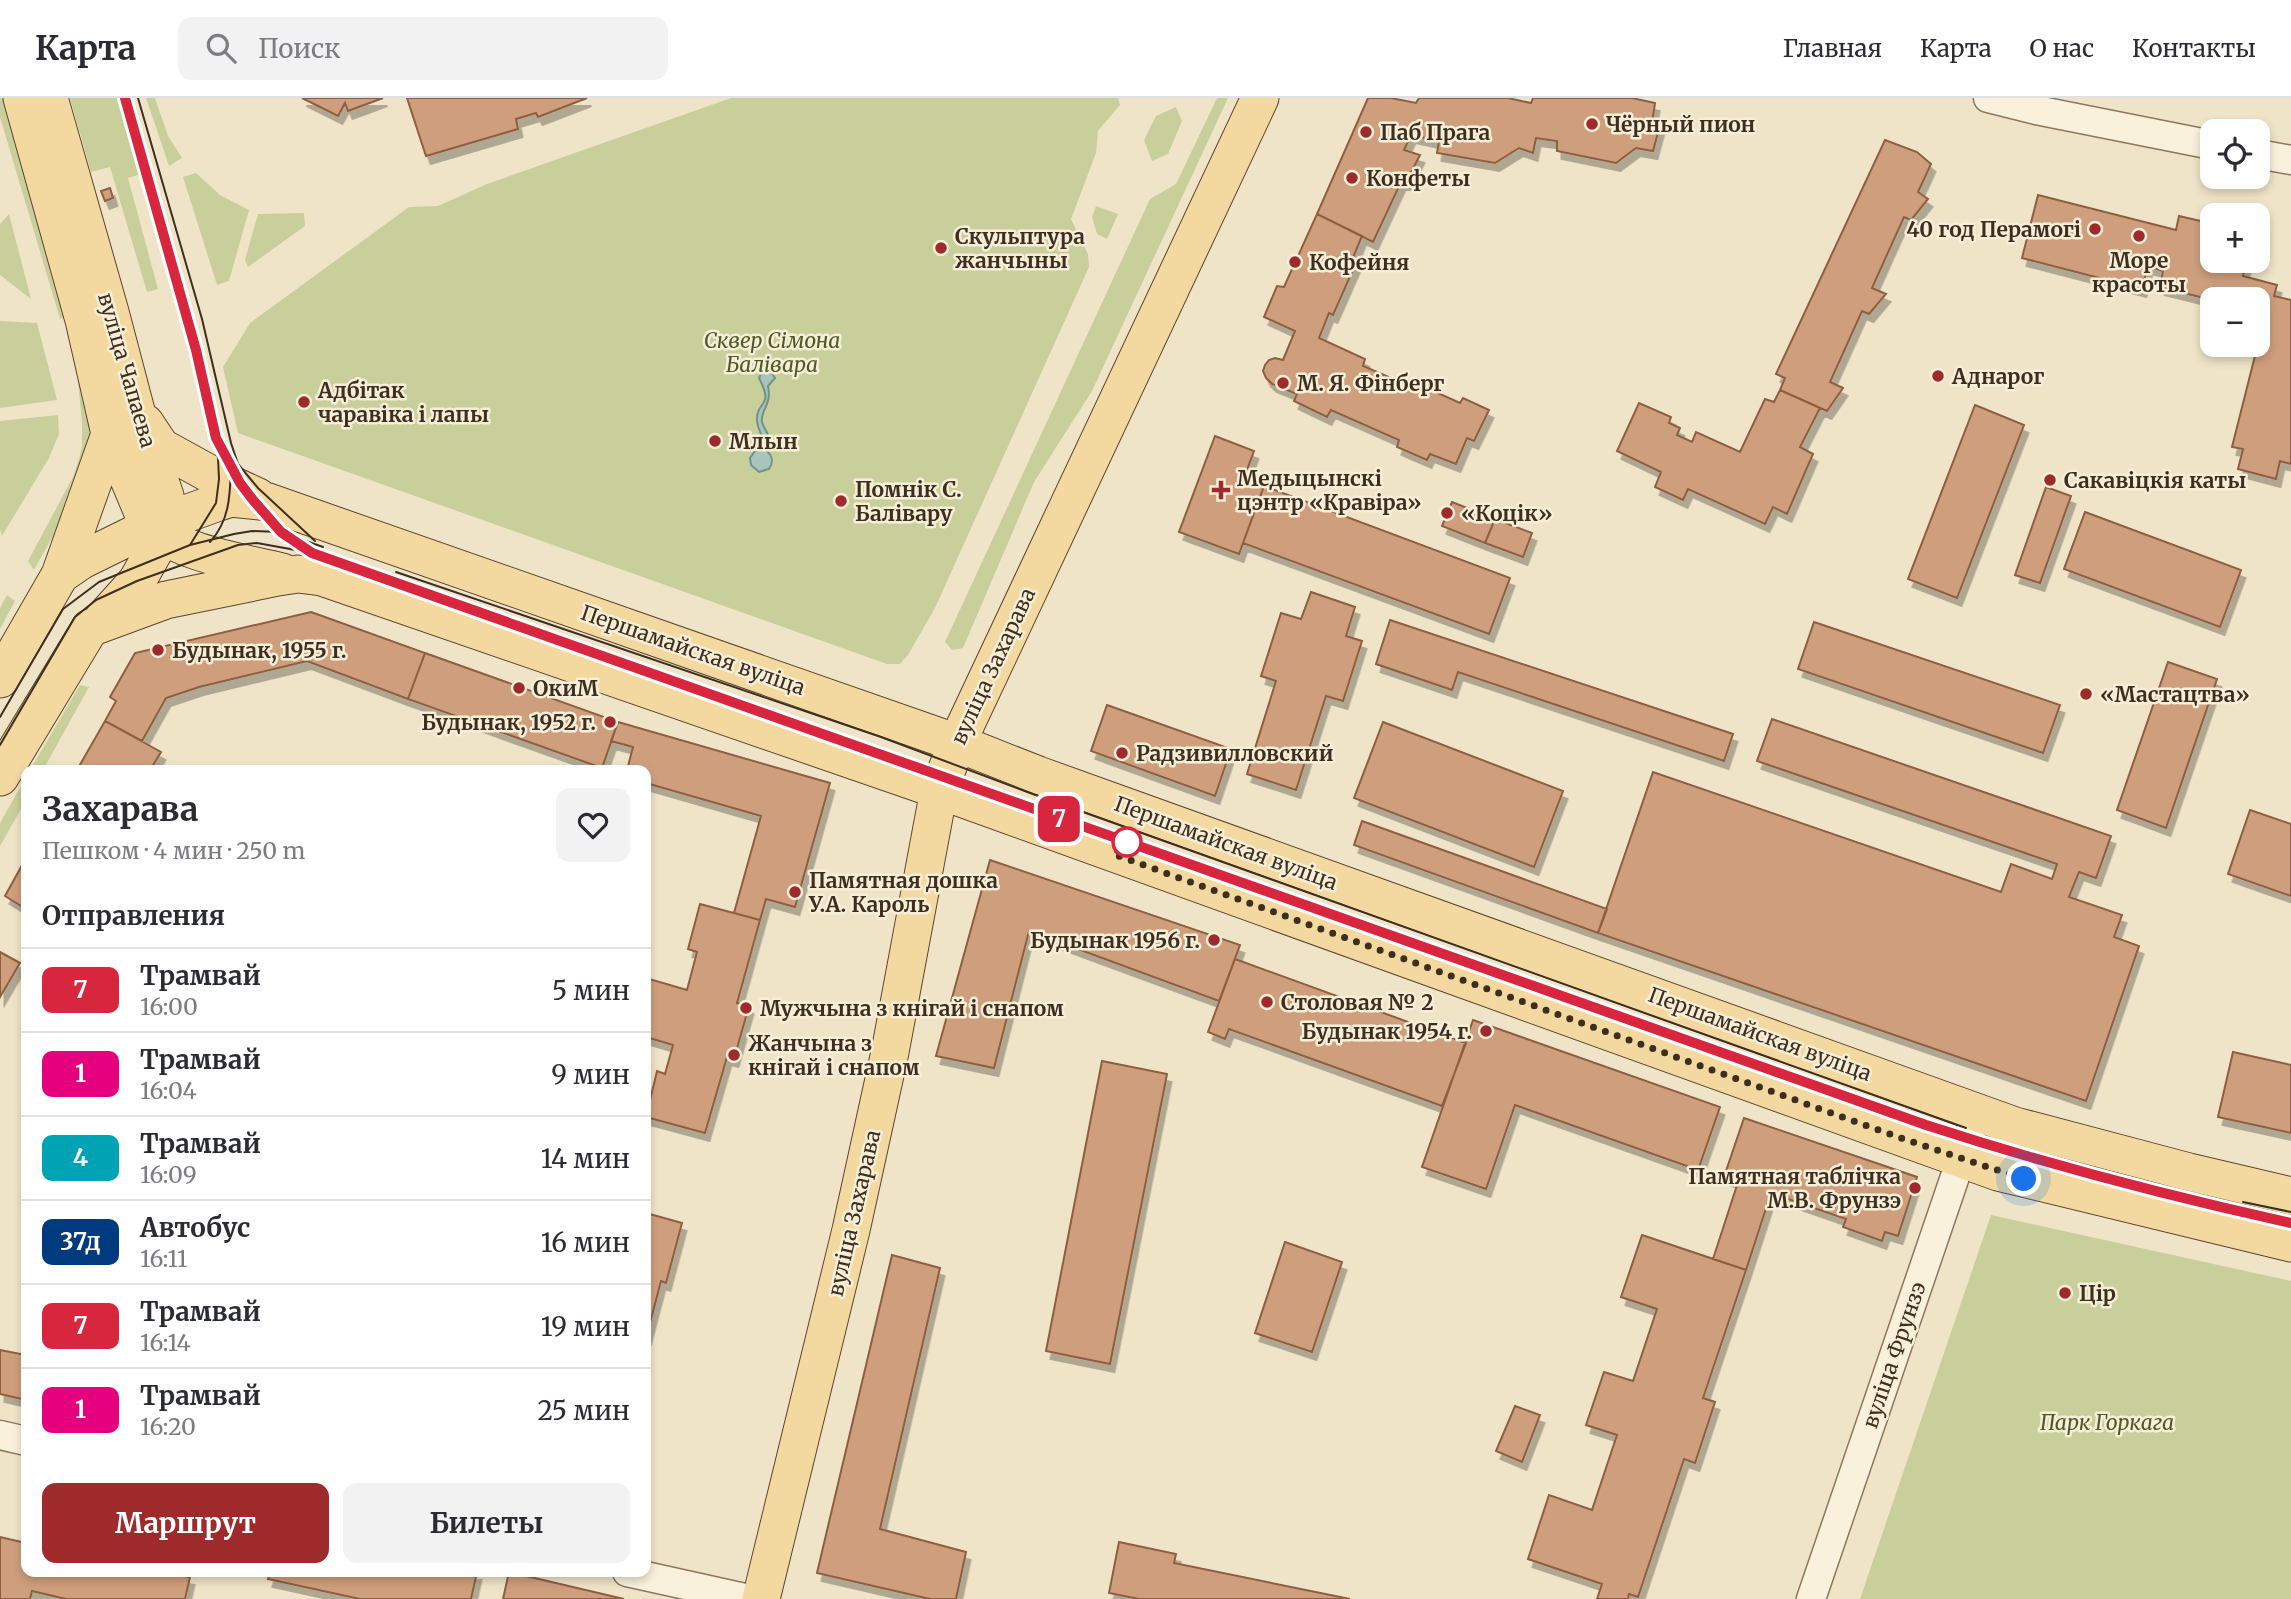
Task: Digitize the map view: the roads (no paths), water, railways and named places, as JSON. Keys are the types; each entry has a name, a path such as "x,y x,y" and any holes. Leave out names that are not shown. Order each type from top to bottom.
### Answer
{"main road":[{"name":"вуліца Чапаева","path":"22,98 84,320 159,528"},
{"name":"вуліца Чапаева","path":"49,98 110,312 123,423"},
{"name":"вуліца Захарава","path":"761,1599 851,1230 900,1003 939,790 957,743 1260,98"},
{"path":"0,679 60,575 123,423 219,479 268,502"},
{"name":"Першамайская вуліца","path":"60,575 82,560 231,498 268,502 957,743 1038,775 2015,1126 2176,1169 2291,1196"},
{"path":"97,625 138,581 159,528 185,548 293,575 322,577 939,790 1961,1159 2024,1179 2291,1243"},
{"path":"0,776 90,628 166,600 293,575"}],"street":[{"path":"1988,98 2200,143"},
{"path":"2270,156 2291,160"},
{"name":"вуліца Фрунзэ","path":"1811,1599 1977,1112"},
{"path":"0,1435 21,1440"},
{"path":"650,1577 749,1599"}],"water":[{"path":"769,369 775,378 768,386 769,393 762,418 770,439 766,450 772,461 769,469 759,472 751,465 750,458 755,451 762,450 763,446 757,414 765,395 759,378 762,371"}],"tram line":[{"path":"125,98 196,350 217,438 219,479 216,503 190,545"},
{"name":"7","path":"125,98 196,350 216,438 240,483 253,500 281,532 312,553 1926,1125 2006,1151 2133,1186 2291,1223"},
{"path":"138,98 202,319 238,464 258,488 315,541"},
{"path":"230,465 240,483 280,532 286,535"},
{"path":"210,542 225,516 231,467"},
{"path":"0,717 63,609 99,582 190,545 252,531 280,532 323,547"},
{"path":"0,745 75,617 96,600 137,581 238,545 257,543 312,553 1926,1125 2107,1178 2291,1223"},
{"path":"396,572 881,737 1030,793 1966,1128"},
{"path":"2243,1202 2291,1212"}],"place":[{"name":"Чёрный пион","path":"1592,124"},
{"name":"Паб Прага","path":"1366,132"},
{"name":"Конфеты","path":"1352,178"},
{"name":"40 год Перамогі","path":"2095,229"},
{"name":"Море красоты","path":"2139,236"},
{"name":"Скульптура жанчыны","path":"941,248"},
{"name":"Кофейня","path":"1295,262"},
{"name":"Аднарог","path":"1938,376"},
{"name":"М. Я. Фінберг","path":"1283,383"},
{"name":"Адбітак чаравіка і лапы","path":"304,402"},
{"name":"Млын","path":"715,441"},
{"name":"Сакавіцкія каты","path":"2050,480"},
{"name":"Медыцынскі цэнтр «Кравіра»","path":"1221,490"},
{"name":"Помнік С. Балівару","path":"841,501"},
{"name":"«Коцік»","path":"1447,513"},
{"name":"Будынак, 1955 г.","path":"158,650"},
{"name":"ОкиМ","path":"519,688"},
{"name":"«Мастацтва»","path":"2086,694"},
{"name":"Будынак, 1952 г.","path":"610,722"},
{"name":"Радзивилловский","path":"1122,753"},
{"name":"Памятная дошка У.А. Кароль","path":"795,892"},
{"name":"Будынак 1956 г.","path":"1214,940"},
{"name":"Столовая № 2","path":"1267,1002"},
{"name":"Мужчына з кнігай і снапом","path":"746,1008"},
{"name":"Будынак 1954 г.","path":"1486,1031"},
{"name":"Жанчына з кнігай і снапом","path":"734,1055"},
{"name":"Памятная таблічка М.В. Фрунзэ","path":"1915,1188"},
{"name":"Цір","path":"2065,1293"}],"park label":[{"name":"Сквер Сімона Балівара","path":"772,352"},
{"name":"Парк Горкага","path":"2107,1422"}]}
